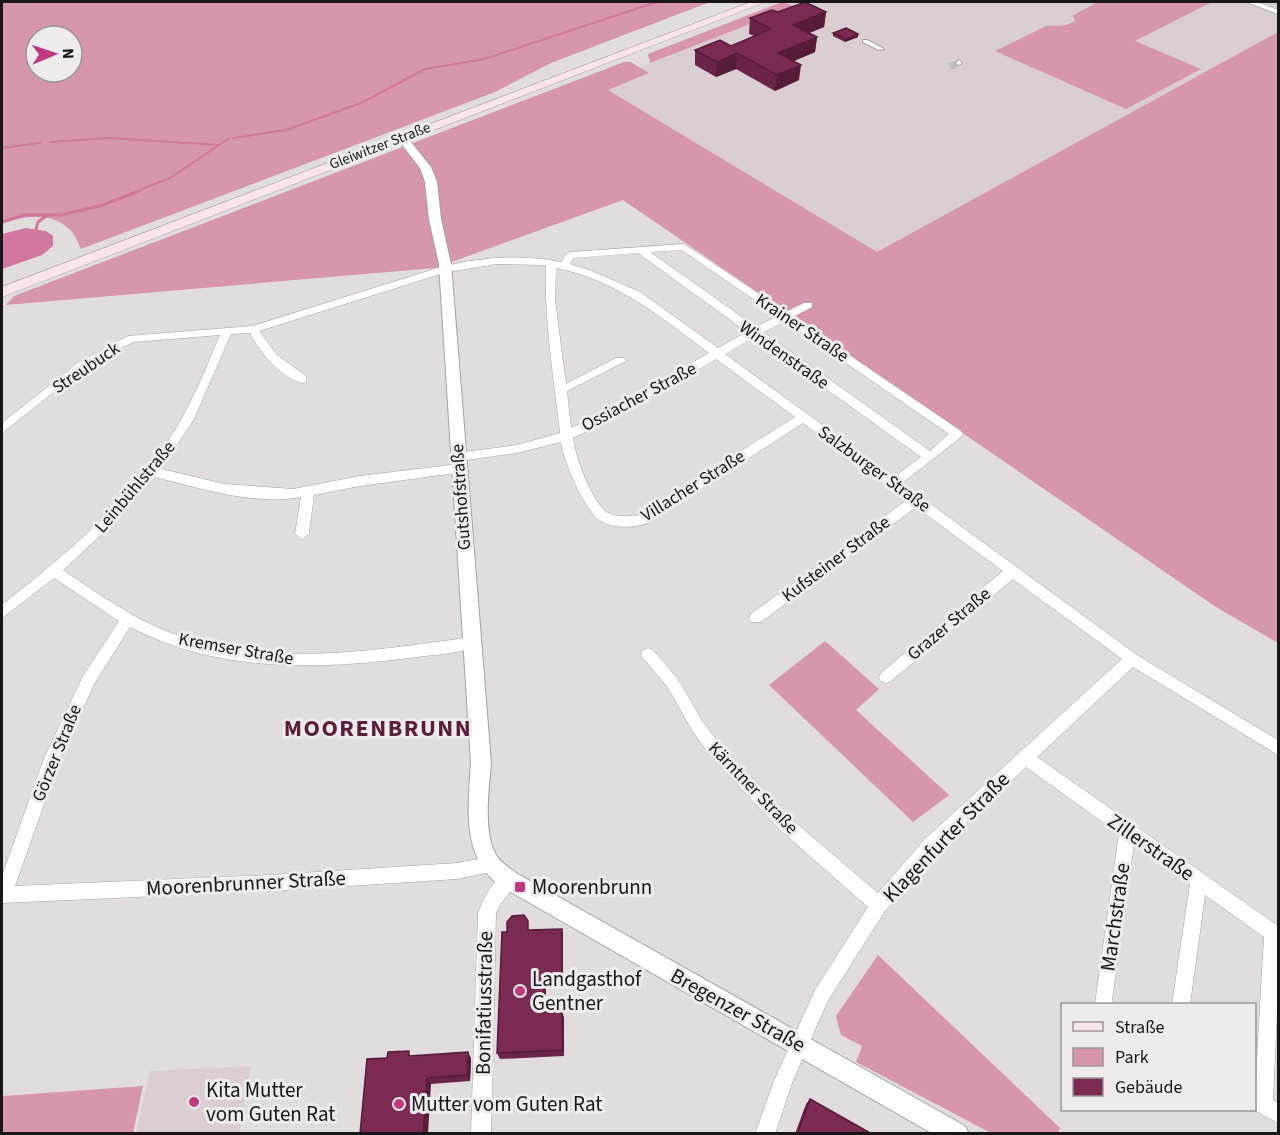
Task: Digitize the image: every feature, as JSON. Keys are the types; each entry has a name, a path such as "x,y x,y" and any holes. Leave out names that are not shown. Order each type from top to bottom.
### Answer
{"main road":[{"name":"Gleiwitzer Straße","path":"2,292 760,2"}],"street":[{"path":"1251,2 1278,12"},
{"path":"866,41 881,49"},
{"name":"Gutshofstraße","path":"402,138 426,167 431,182 435,219 445,269 481,763 481,829 483,849 490,865"},
{"name":"Krainer Straße","path":"565,264 571,255 684,248 957,434 930,458 894,483"},
{"name":"Windenstraße","path":"640,250 930,458"},
{"name":"Salzburger Straße","path":"445,269 493,261 565,264 602,276 636,294 1132,659 1278,748"},
{"name":"Villacher Straße","path":"551,263 550,300 568,450 594,507 606,518 634,522 643,520 804,417"},
{"name":"Streubuck","path":"2,429 81,368 119,344 132,339 253,328 445,269"},
{"name":"Ossiacher Straße","path":"152,472 260,493 308,493 517,449 566,436 608,417 753,333 808,305"},
{"path":"253,328 261,344 281,365 302,379"},
{"name":"Leinbühlstraße","path":"2,612 54,571 107,524 152,472 172,445 190,413 227,331"},
{"path":"559,389 569,387 620,361"},
{"path":"302,534 308,493"},
{"name":"Kufsteiner Straße","path":"756,618 916,500"},
{"name":"Kremser Straße","path":"54,571 128,619 160,634 198,646 273,660 356,659 472,643"},
{"name":"Grazer Straße","path":"886,677 1013,571"},
{"name":"Görzer Straße","path":"2,895 53,756 88,680 128,619"},
{"name":"Kärntner Straße","path":"648,654 672,682 698,727 715,750 784,823 879,905"},
{"name":"Klagenfurter Straße","path":"765,1134 783,1081 821,996 879,905 932,844 1132,659"},
{"name":"Zillerstraße","path":"1024,758 1276,934"},
{"name":"Marchstraße","path":"1104,1003 1128,831"},
{"name":"Moorenbrunner Straße","path":"2,895 270,883 457,871 490,865"},
{"name":"Bregenzer Straße","path":"490,865 509,880 957,1134"},
{"name":"Bonifatiusstraße","path":"481,1134 487,913 494,896 509,880"},
{"path":"1181,1003 1199,880"},
{"path":"1265,1106 1276,934"}],"shaded area":[{"path":"818,2 1098,2 1073,14 1076,21 1066,25 1046,26 996,51 1200,69 1135,41 1212,2 1278,2 1278,32 877,253 608,90 649,73 641,68 650,63 789,9 801,8"},
{"path":"26,228 46,231 53,236 53,246 42,255 2,269 2,234"},
{"name":"Kita Mutter vom Guten Rat","path":"251,1066 239,1133 136,1133 150,1071"}],"green space":[{"path":"2,2 710,2 551,63 495,92 81,249 71,231 62,223 45,217 19,219 2,224"},
{"path":"782,2 801,8 789,9 650,63 648,54"},
{"path":"1098,2 1212,2 1135,41 1201,69 1126,109 995,51 1046,26 1066,25 1075,21 1073,15"},
{"path":"1278,32 1278,643 1216,607 623,200 435,268 6,305 14,296 624,62 631,62 649,73 608,90 877,252"},
{"path":"825,641 879,689 856,710 949,795 913,822 769,685"},
{"path":"878,955 1060,1128 1058,1133 991,1133 856,1062 862,1046 841,1035 836,1016"},
{"path":"143,1086 133,1133 2,1133 3,1096"}],"building":[{"path":"805,2 826,12 793,25 817,37 778,53 801,65 777,75 737,53 717,62 695,50 720,40 731,46 771,29 750,18 772,10 778,12"},
{"path":"846,28 858,34 846,39 833,33"},
{"name":"Landgasthof Gentner","path":"524,915 528,921 528,930 562,929 562,978 544,978 544,1013 562,1012 563,1050 497,1053 502,932 507,932 507,922 512,916"},
{"name":"Mutter vom Guten Rat","path":"409,1051 409,1056 468,1052 467,1075 427,1078 423,1134 360,1134 367,1059 387,1058 388,1052"},
{"path":"810,1099 872,1134 797,1134"}],"waterway":[{"path":"233,138 286,130 361,103 425,69 484,59 657,2"},
{"path":"50,142 110,138 219,145"},
{"path":"135,192 170,178 228,139"},
{"path":"2,148 40,143"},
{"path":"2,222 24,215 61,215 103,205 139,191"},
{"path":"36,229 38,222 46,216"}],"tunnel":[{"path":"950,67 959,63"}],"place":[{"name":"Moorenbrunn","path":"520,887"},
{"name":"Landgasthof Gentner","path":"520,991"},
{"name":"Kita Mutter vom Guten Rat","path":"194,1102"},
{"name":"Mutter vom Guten Rat","path":"399,1104"}],"district":[{"name":"MOORENBRUNN","path":"378,728"}]}
